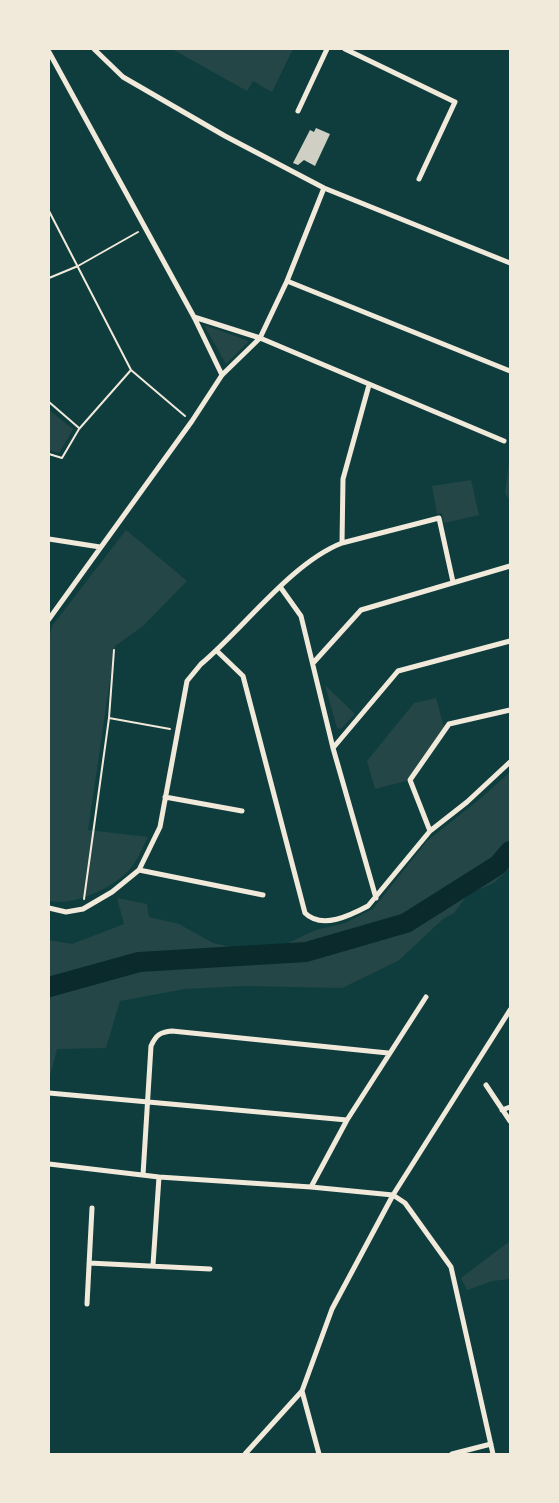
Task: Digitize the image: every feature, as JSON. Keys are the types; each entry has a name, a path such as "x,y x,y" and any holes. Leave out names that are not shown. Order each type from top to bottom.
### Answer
{"street":[{"path":"94,49 123,77 225,136 324,188 510,262"},
{"path":"298,111 327,49"},
{"path":"345,49 454,102 419,179"},
{"path":"49,52 194,317 222,375"},
{"path":"49,619 192,421 222,375 260,338 287,281 324,188"},
{"path":"287,281 510,371"},
{"path":"194,317 260,338 504,441"},
{"path":"342,543 343,479 369,385"},
{"path":"49,908 66,912 83,909 112,892 139,870 160,826 187,681 201,664 302,566 329,548 342,543 439,518 453,582"},
{"path":"49,538 100,547"},
{"path":"314,662 361,610 510,566"},
{"path":"280,588 301,616 314,662 333,748 376,898"},
{"path":"333,748 398,671 510,641"},
{"path":"216,651 243,676 305,913 310,918 321,921 338,919 355,913 376,898 430,831 467,802 510,762"},
{"path":"430,831 410,780 449,724 510,710"},
{"path":"165,797 242,811"},
{"path":"139,870 263,894"},
{"path":"311,1187 347,1120 388,1053 426,997"},
{"path":"246,1454 302,1391 332,1309 393,1195 510,1010"},
{"path":"144,1175 151,1046 154,1038 161,1032 172,1031 388,1053"},
{"path":"486,1085 510,1121"},
{"path":"49,1093 347,1120"},
{"path":"502,1110 510,1107"},
{"path":"49,1164 159,1177 311,1187 393,1195 406,1203 451,1266 493,1454"},
{"path":"153,1265 159,1177"},
{"path":"87,1304 92,1208"},
{"path":"89,1263 210,1269"},
{"path":"302,1391 319,1454"},
{"path":"452,1454 491,1444"}],"path":[{"path":"49,211 131,370 192,421"},
{"path":"49,278 78,266 146,228"},
{"path":"49,454 62,458 79,429 131,370"},
{"path":"49,402 79,429"},
{"path":"83,909 108,718 114,650"},
{"path":"108,718 177,730"}],"shaded area":[{"path":"172,49 293,49 272,92 253,81 247,91"},
{"path":"204,325 249,341 226,364"},
{"path":"49,410 73,429 59,453 49,450"},
{"path":"510,454 510,501 505,493"},
{"path":"471,480 479,515 444,523 442,513 437,514 432,486"},
{"path":"126,530 187,581 143,626 115,646 88,830 148,837 133,865 126,873 107,887 70,901 49,901 49,638 52,626"},
{"path":"325,685 355,714 341,729 337,728"},
{"path":"436,698 444,727 406,781 375,789 367,761 414,703"},
{"path":"510,772 510,868 494,883 468,894 454,913 443,919 398,961 342,988 244,986 185,989 120,1001 106,1048 57,1049 51,1073 49,1074 49,940 72,944 124,924 117,898 147,904 149,917 179,924 213,943 239,949 279,947 316,930 345,923 373,909 427,841"},
{"path":"510,1241 510,1279 492,1281 467,1290 461,1278"}],"building":[{"path":"316,128 330,134 315,166 304,160 298,165 293,163 310,130 314,132"}],"waterway":[{"path":"49,987 139,962 306,952 406,923 498,865 510,851"}]}
